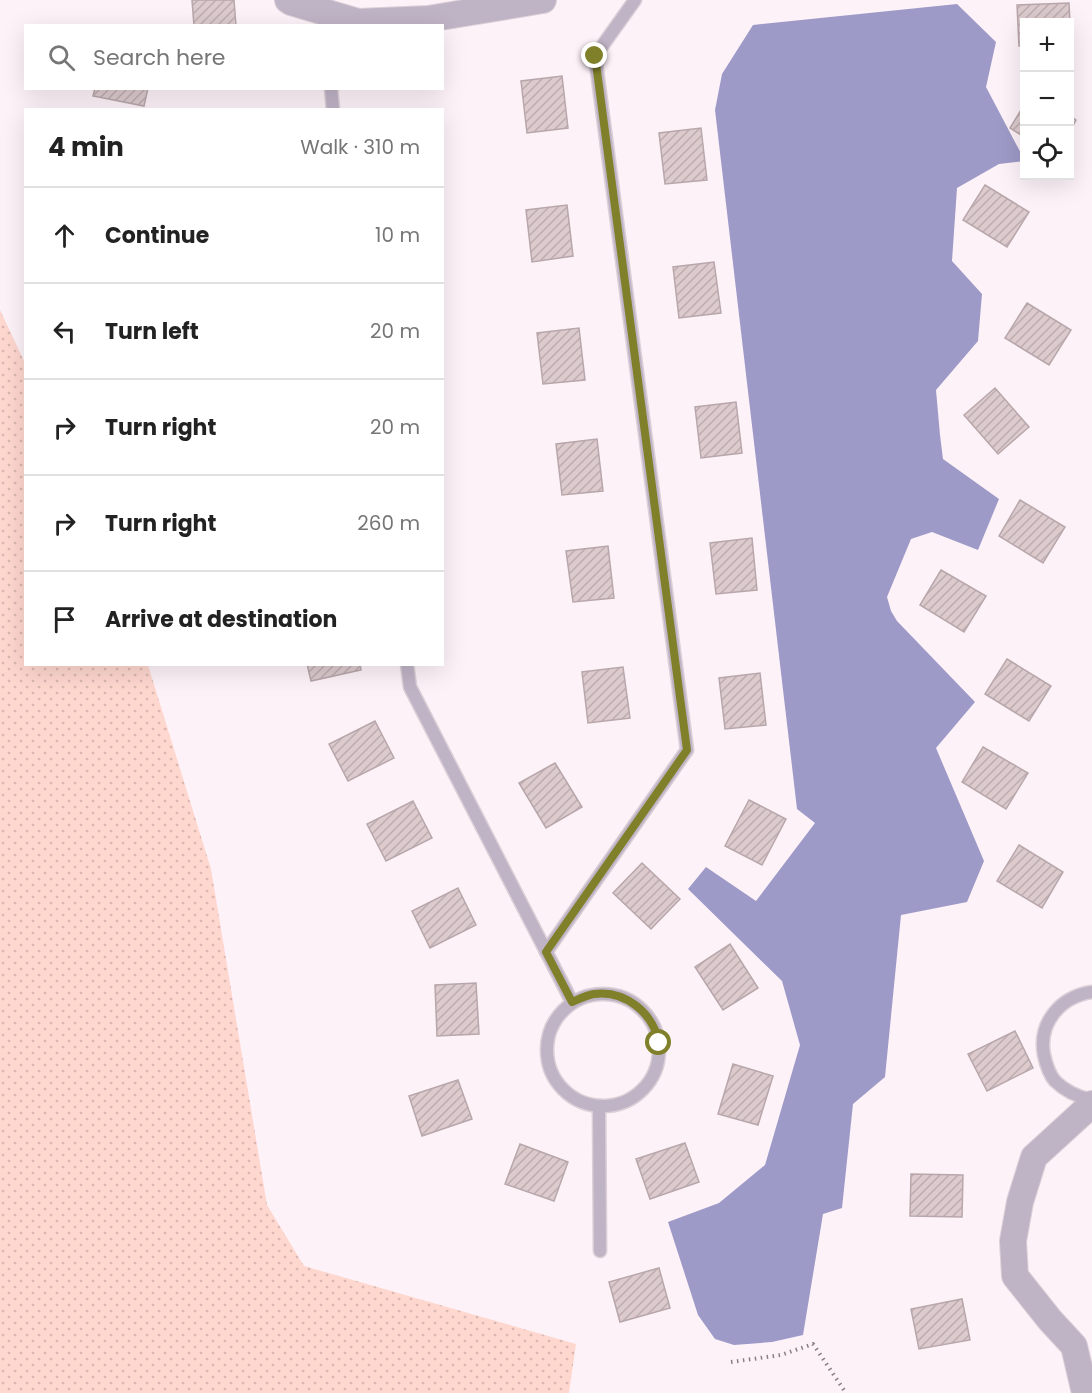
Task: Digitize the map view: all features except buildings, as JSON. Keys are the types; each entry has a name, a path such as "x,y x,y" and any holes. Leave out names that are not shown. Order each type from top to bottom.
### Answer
{"street":[{"path":"288,0 357,24 428,19 543,0"},
{"path":"1085,1393 1074,1346 1015,1276 1013,1241 1020,1202 1034,1157 1092,1102"}],"lane":[{"path":"546,952 687,750 595,56 635,0"},
{"path":"331,90 333,108"},
{"path":"407,666 410,687 572,1002"},
{"path":"1092,993 1080,994 1055,1011 1046,1028 1042,1046 1046,1065 1055,1080 1077,1097 1092,1102"},
{"path":"593,994 612,994 631,1001 648,1015 657,1032 658,1063 650,1081 636,1095 618,1104 599,1106 582,1102 566,1092 556,1082 548,1065 546,1045 549,1033 558,1016 572,1002 593,994"},
{"path":"599,1106 600,1251"}],"path":[{"path":"731,1362 781,1355 813,1344 846,1393"}],"shaded area":[{"path":"957,4 996,42 986,87 1020,151 1020,161 999,164 957,188 952,261 982,294 978,341 936,390 943,459 999,499 978,550 932,532 911,539 887,597 897,621 975,702 936,748 984,861 967,902 901,915 885,1077 853,1104 842,1208 823,1214 803,1335 772,1342 734,1345 715,1339 698,1315 668,1222 719,1203 765,1165 800,1045 782,981 688,889 706,867 756,901 815,823 797,809 715,110 722,74 753,25"},
{"path":"0,310 24,361 24,666 148,666 211,869 267,1205 304,1266 576,1344 569,1393 0,1393"}],"route":[{"path":"595,56 687,750 546,952 572,1002 593,994 612,994 631,1001 648,1015 657,1032 659,1043"}]}
